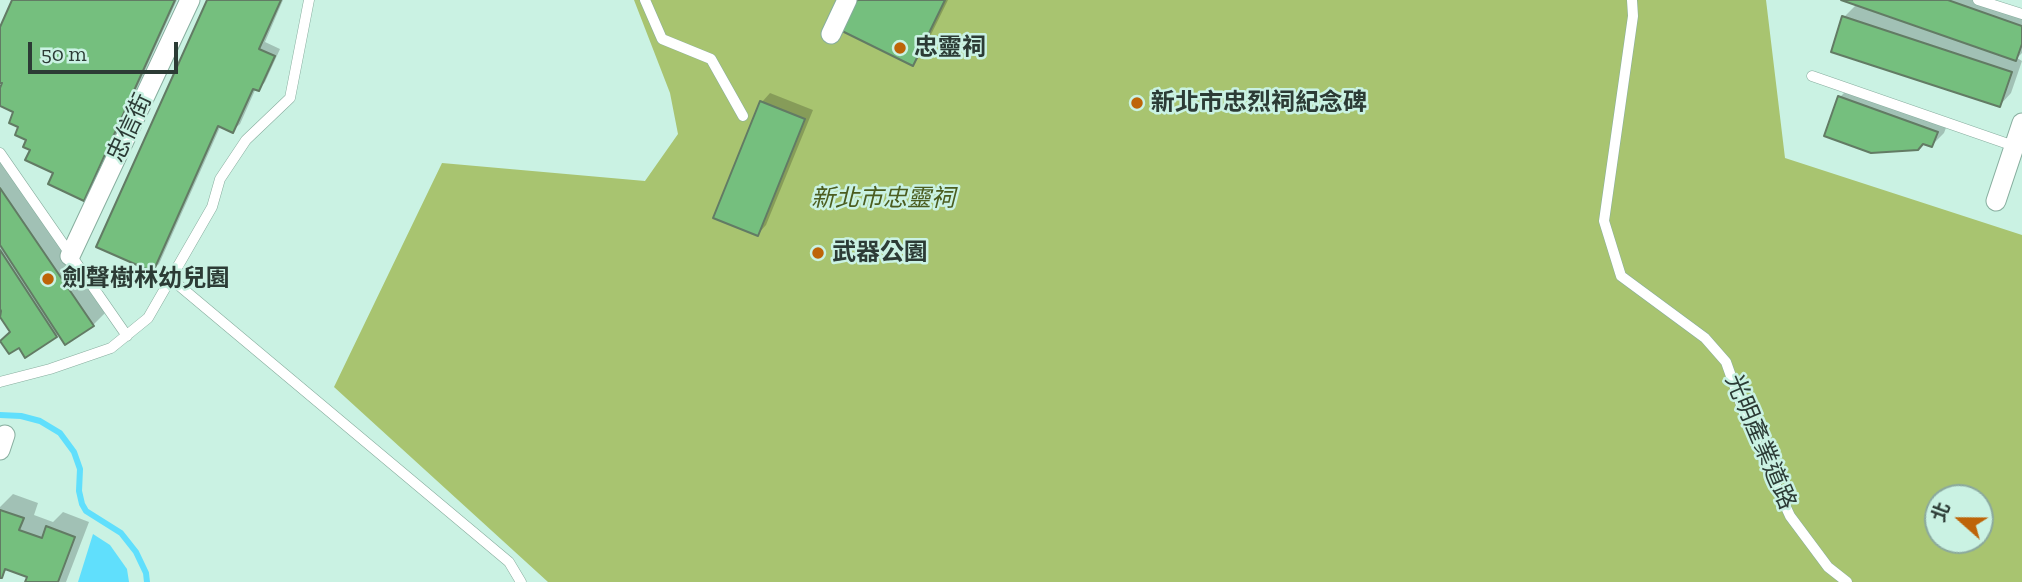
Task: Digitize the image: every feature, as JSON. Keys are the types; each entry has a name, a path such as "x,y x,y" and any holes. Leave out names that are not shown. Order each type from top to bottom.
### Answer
{"street":[{"name":"忠信街","path":"70,256 190,0"},
{"path":"831,34 847,0"},
{"path":"1996,201 2022,123"}],"lane":[{"path":"0,382 50,369 111,348 148,318 212,207 220,178 246,140 290,98 309,0"},
{"path":"645,0 662,39 711,60 743,116"},
{"name":"光明產業道路","path":"1632,0 1633,16 1604,221 1621,276 1704,338 1726,362 1749,427 1790,516 1828,567 1847,582"},
{"path":"1978,0 2022,14"},
{"path":"1812,76 2014,146"},
{"path":"0,153 127,336"},
{"path":"170,278 509,562 521,582"}],"green space":[{"name":"新北市忠靈祠","path":"634,0 1766,0 1785,158 2022,235 2022,582 548,582 334,387 442,163 645,181 678,134 670,93"}],"water":[{"path":"93,534 110,545 127,569 129,582 78,582"}],"building":[{"path":"12,0 175,0 84,201 48,184 53,173 25,160 30,150 23,147 26,140 15,135 18,127 9,123 13,112 0,106 0,27"},
{"path":"207,0 281,0 259,49 275,56 259,91 253,89 233,133 218,126 153,272 96,247"},
{"name":"忠靈祠","path":"857,0 945,0 913,66 842,31"},
{"path":"1841,0 1948,0 2022,26 2022,44 2016,61"},
{"path":"1842,16 2012,72 2000,107 1831,52"},
{"path":"1838,96 1938,132 1932,147 1923,144 1918,150 1871,153 1824,136"},
{"path":"760,101 805,119 758,236 713,218"},
{"path":"0,188 94,326 65,345 0,245"},
{"path":"0,250 57,337 25,358 19,348 9,354 0,341 10,332 0,317"},
{"path":"0,510 24,518 19,530 42,538 46,526 75,537 58,582 25,582 27,577 5,569 0,578"}],"waterway":[{"path":"0,415 21,416 40,421 60,433 74,452 80,469 79,491 86,511 121,533 136,552 146,573 147,582"}],"place":[{"name":"忠靈祠","path":"900,48"},
{"name":"新北市忠烈祠紀念碑","path":"1137,103"},
{"name":"武器公園","path":"818,253"},
{"name":"劍聲樹林幼兒園","path":"48,279"}]}
